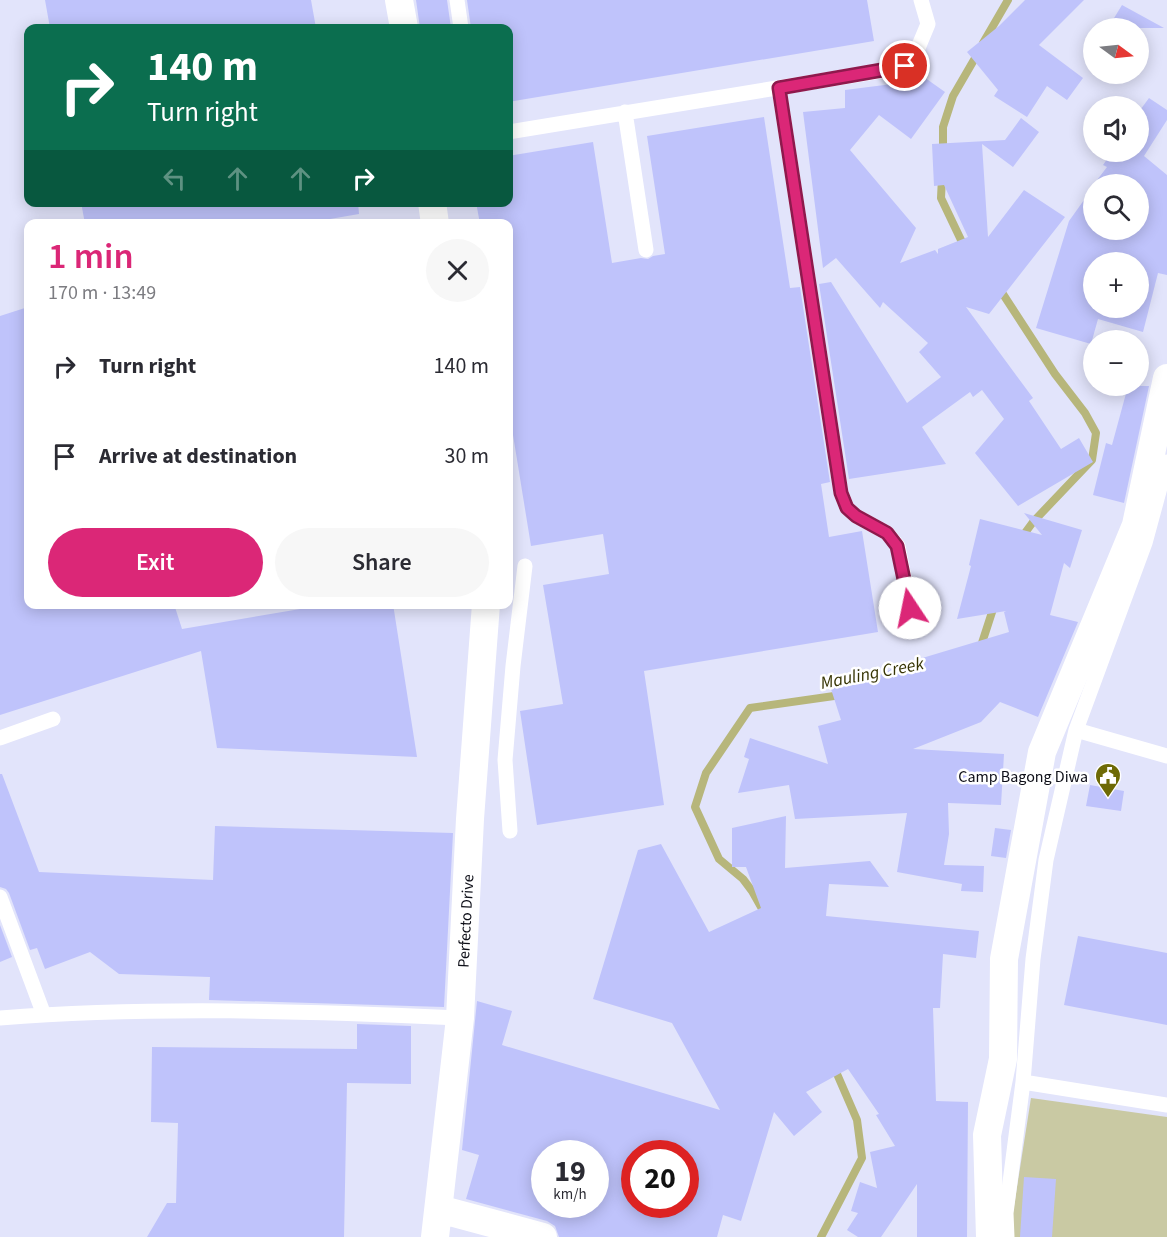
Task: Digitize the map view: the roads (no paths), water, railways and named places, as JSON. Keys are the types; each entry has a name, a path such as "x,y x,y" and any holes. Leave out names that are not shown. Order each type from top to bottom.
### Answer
{"street":[{"path":"399,0 403,24"},
{"path":"990,1237 987,1135 1003,1059 1004,959 1042,752 1136,525 1167,378"},
{"name":"Perfecto Drive","path":"435,1237 460,1018 470,819 486,609"},
{"path":"439,1209 543,1237"}],"lane":[{"path":"457,0 460,24"},
{"path":"513,131 905,66 918,48 928,24 921,0"},
{"path":"779,88 841,493 851,512 887,533 897,546 910,608"},
{"path":"626,112 646,250"},
{"path":"1006,1237 1006,1213 1023,1082 1033,959 1046,860 1076,730 1145,543 1167,462"},
{"path":"510,831 506,760 513,666 525,566"},
{"path":"0,738 53,719"},
{"path":"1076,730 1167,756"},
{"path":"0,897 44,1015"},
{"path":"0,1018 187,1011 460,1018"},
{"path":"1023,1082 1167,1105"}],"waterway":[{"name":"Mauling Creek","path":"983,43 1008,0"},
{"name":"Mauling Creek","path":"943,153 943,127 953,96 978,53"},
{"name":"Mauling Creek","path":"942,177 941,198 966,246"},
{"name":"Mauling Creek","path":"999,288 1055,374 1085,413 1096,433 1092,460 1033,522 1022,537"},
{"name":"Mauling Creek","path":"980,649 994,606"},
{"name":"Mauling Creek","path":"765,914 743,879 719,859 695,807 706,773 750,708 841,695"},
{"name":"Mauling Creek","path":"821,1237 862,1158 857,1120 834,1067"}],"place":[{"name":"Camp Bagong Diwa","path":"1108,799"}]}
